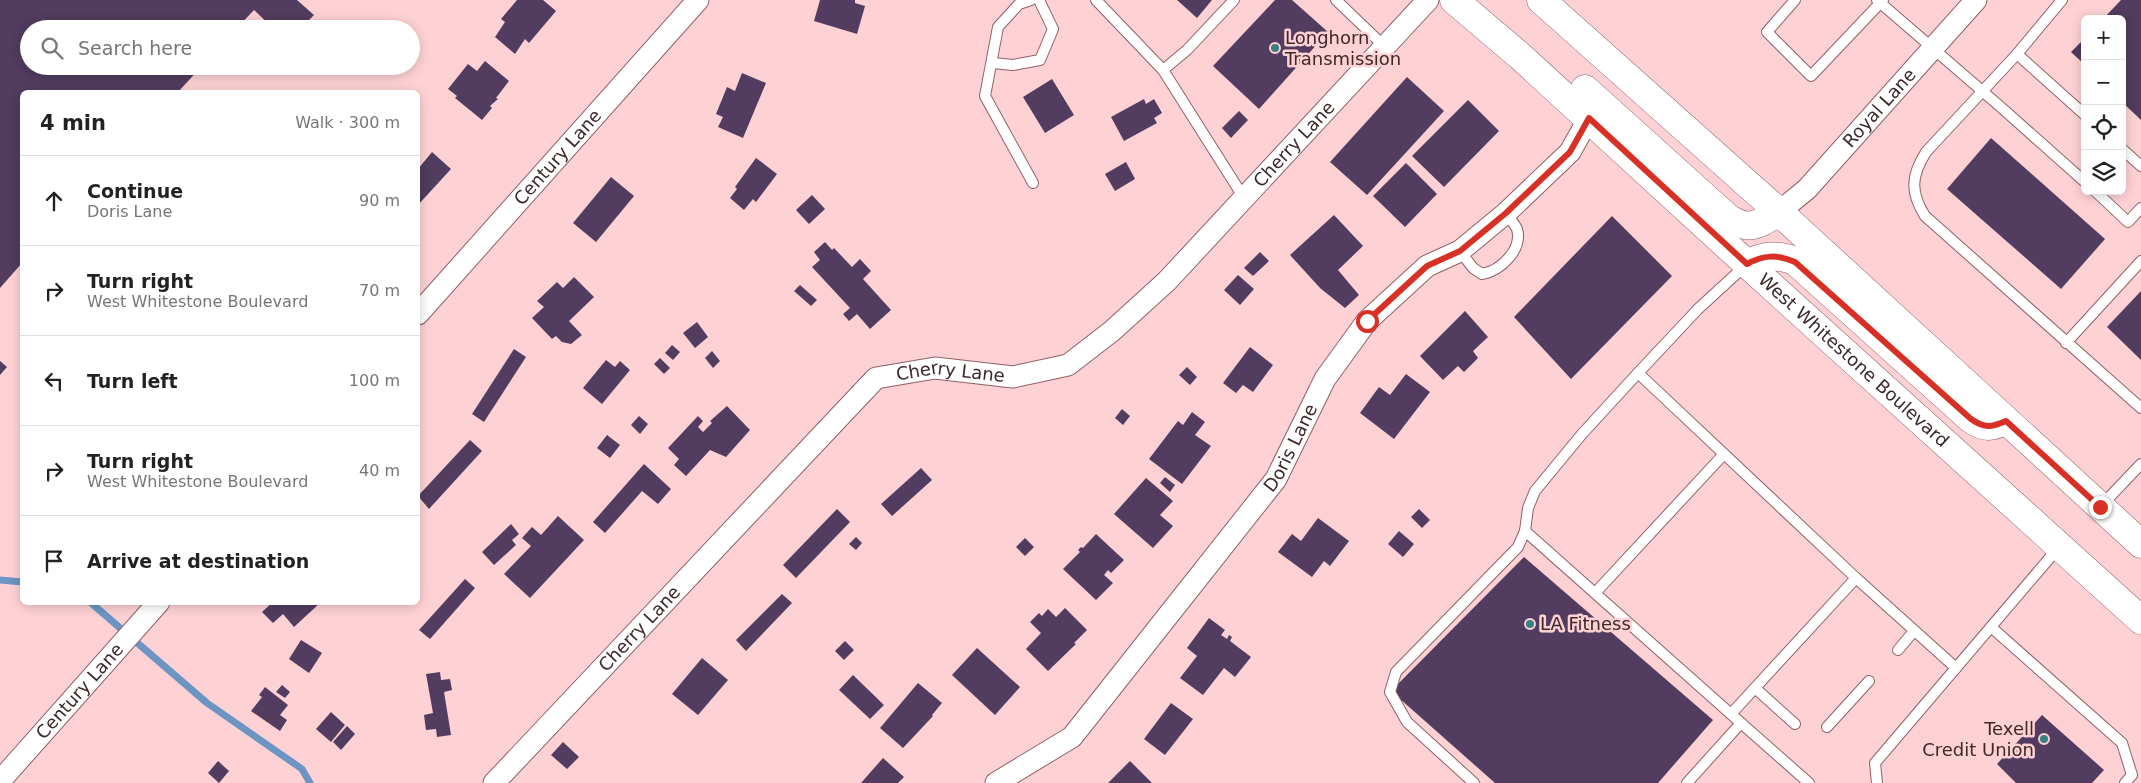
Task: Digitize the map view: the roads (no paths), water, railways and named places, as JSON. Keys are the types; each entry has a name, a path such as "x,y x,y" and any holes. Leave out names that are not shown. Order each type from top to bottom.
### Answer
{"main road":[{"name":"West Whitestone Boulevard","path":"1454,0 1589,118 1747,264 2141,620"},
{"path":"1542,0 1779,212 2141,544"},
{"path":"1520,56 1543,56 1556,62 1728,218 1736,223 1747,226 1759,224 1779,212"},
{"path":"1747,264 1760,257 1774,256 1795,262 1971,419 1986,427 2006,421"}],"street":[{"name":"Century Lane","path":"420,312 698,0"},
{"name":"Cherry Lane","path":"494,783 876,378 935,368 1013,378 1068,365 1112,331 1167,281 1428,0"},
{"name":"Royal Lane","path":"1779,212 1808,189 1976,0"},
{"name":"Doris Lane","path":"996,783 1072,737 1276,479 1325,379 1367,321 1427,266 1460,251 1506,213 1570,152 1589,118"},
{"name":"Century Lane","path":"0,781 156,605"}],"lane":[{"path":"1031,0 1019,4 998,27 993,63 985,96 1033,183"},
{"path":"993,63 1013,65 1040,60 1053,29 1039,0"},
{"path":"1096,0 1163,70 1244,198"},
{"path":"1163,70 1187,50 1234,0"},
{"path":"1336,0 1385,47"},
{"path":"1795,0 1767,32 1811,76 1880,1 1933,50 1982,90 2081,178"},
{"path":"2062,0 2017,54 1926,152 1917,166 1914,191 1917,204 1925,216 2141,408"},
{"path":"2017,54 2081,111"},
{"path":"2123,150 2141,166"},
{"path":"2099,195 2128,222 2141,208"},
{"path":"1460,251 1473,268 1482,274 1491,273 1511,256 1518,241 1517,228 1506,213"},
{"path":"2066,343 2141,261"},
{"path":"1474,783 1407,722 1390,692 1396,672 1518,547 1525,531 1528,508 1535,491 1582,434 1698,309 1747,264"},
{"path":"1638,373 1856,578 1956,668"},
{"path":"1596,592 1724,454"},
{"path":"2100,507 2141,464"},
{"path":"1525,531 1596,592 1808,783"},
{"path":"1877,783 1875,763 2060,546"},
{"path":"1732,714 1856,578"},
{"path":"1991,627 2122,743 2132,775 2124,783"},
{"path":"1898,650 1914,631"},
{"path":"1827,727 1869,681"},
{"path":"1756,688 1795,724"},
{"path":"1687,783 1741,723"}],"waterway":[{"path":"0,580 20,582"},
{"path":"93,605 207,703 302,769 310,783"}],"place":[{"name":"Longhorn Transmission","path":"1275,48"},
{"name":"LA Fitness","path":"1530,624"},
{"name":"Texell Credit Union","path":"2044,739"}]}
